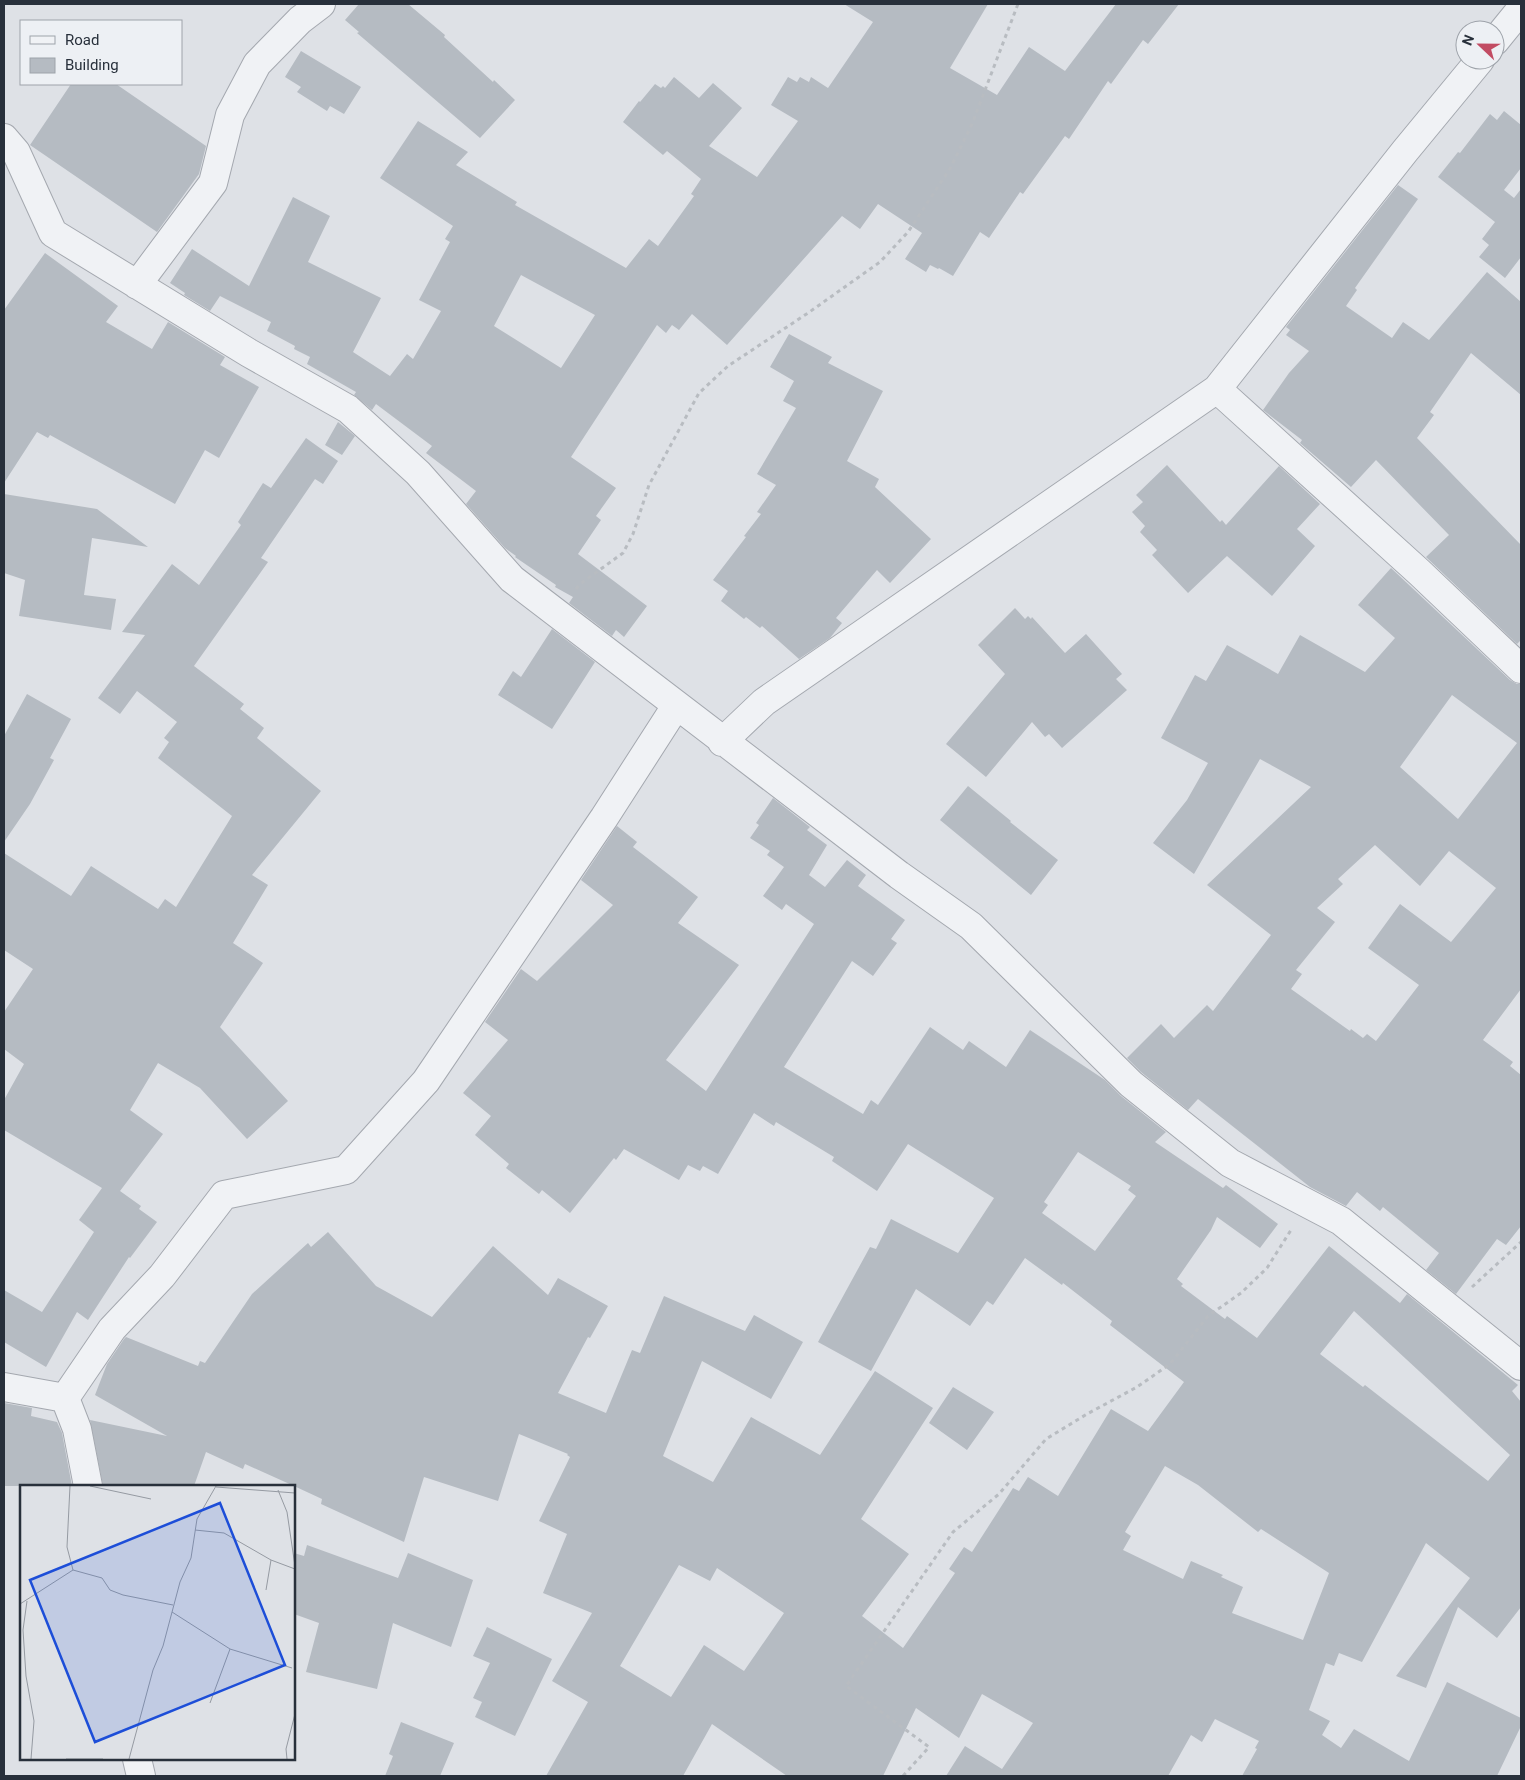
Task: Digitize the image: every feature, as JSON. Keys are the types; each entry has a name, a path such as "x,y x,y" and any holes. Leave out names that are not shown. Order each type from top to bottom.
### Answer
{"street":[{"path":"137,285 213,183 230,115 257,64 300,20 321,4"},
{"path":"1505,29 1521,9"},
{"path":"722,742 764,702 1217,389 1472,70"},
{"path":"4,138 16,152 53,233 249,353 348,409 418,473 512,579 722,742 899,875 971,926 1131,1084 1222,1157 1341,1221 1521,1366"},
{"path":"1217,389 1419,572 1521,669"},
{"path":"65,1398 112,1328 162,1276 224,1195 346,1170 426,1081 604,818 676,706"},
{"path":"4,1387 65,1398"},
{"path":"65,1398 77,1429 88,1485"},
{"path":"137,1760 141,1776"}],"path":[{"path":"556,614 580,584 623,553 633,534 649,484 699,393 728,366 880,262 908,232 951,167 972,124 1018,4"},
{"path":"903,1776 929,1746 846,1686 953,1532 998,1494 1046,1440 1087,1414 1137,1387 1170,1364 1208,1316 1242,1293 1268,1268 1308,1203"},
{"path":"1449,1308 1521,1242"}],"building":[{"path":"359,4 408,4 445,35 444,37 515,100 480,138 357,33 359,32 345,20"},
{"path":"844,4 988,4 950,68 997,95 1029,47 1065,71 1116,4 1179,4 1148,44 1143,40 1111,84 1108,81 1069,139 1065,136 1023,194 1020,192 989,238 980,232 953,276 930,265 926,272 905,259 922,233 878,204 860,229 842,216 727,345 692,314 679,330 672,325 666,333 657,325 571,457 616,488 596,516 601,520 578,554 647,606 624,637 616,630 612,636 569,603 573,597 555,587 556,585 505,548 466,504 476,491 426,453 432,446 376,404 372,410 354,395 356,392 307,364 310,357 294,349 295,346 267,331 271,322 220,296 210,311 184,295 185,293 170,283 192,249 249,286 293,197 330,216 308,262 381,298 353,352 390,376 407,354 413,359 441,311 419,300 450,242 445,239 453,226 380,178 418,121 468,152 456,165 517,202 515,205 626,268 649,239 658,246 694,196 691,194 701,179 667,151 663,155 623,122 655,84 665,88 674,77 699,98 713,83 742,108 709,146 757,177 798,121 771,105 788,77 797,82 800,77 809,82 811,77 828,88 873,22","holes":["521,275 595,315 561,368 494,326"]},
{"path":"301,51 361,87 344,114 330,106 327,111 297,92 301,87 285,77"},
{"path":"70,85 117,85 206,146 199,174 157,232 30,145"},
{"path":"1504,111 1521,125 1521,168 1504,190 1514,198 1521,189 1521,257 1505,278 1479,257 1489,245 1482,239 1495,222 1438,177 1458,152 1460,153 1490,114 1497,120"},
{"path":"1398,185 1418,199 1355,288 1357,290 1346,306 1392,338 1403,322 1429,340 1487,272 1521,302 1521,395 1471,353 1430,412 1434,415 1417,438 1521,545 1521,640 1517,644 1426,557 1449,535 1376,460 1351,487 1300,443 1302,440 1263,410 1289,373 1309,351 1286,335 1290,330 1286,327"},
{"path":"45,253 118,306 106,322 152,349 168,322 225,357 220,365 259,387 219,458 205,450 175,504 50,435 48,438 37,432 4,483 4,310"},
{"path":"789,334 832,357 828,363 883,391 847,461 879,479 875,487 931,539 890,583 877,570 836,618 842,623 830,638 799,659 762,626 760,628 746,617 744,619 721,601 728,591 713,580 746,537 744,536 761,514 757,512 776,485 757,474 796,408 783,401 794,381 770,367"},
{"path":"338,422 355,436 342,455 325,445"},
{"path":"306,438 338,461 323,484 315,479 261,558 268,562 194,666 244,704 240,709 264,728 257,738 321,791 252,875 268,885 233,943 263,963 220,1027 288,1101 247,1139 200,1088 158,1063 130,1110 163,1134 120,1191 141,1206 139,1209 157,1222 129,1257 88,1320 77,1312 46,1367 4,1342 4,1290 42,1312 94,1232 79,1220 102,1188 4,1130 4,1100 24,1064 4,1049 4,1012 33,969 4,950 4,853 71,896 91,866 158,909 165,899 176,907 232,816 158,758 169,742 164,738 177,722 137,691 120,714 98,698 145,635 122,632 172,564 199,585 241,525 238,522 263,483 271,488"},
{"path":"1167,465 1220,522 1222,520 1226,525 1279,466 1320,504 1297,529 1315,546 1272,596 1227,556 1188,593 1152,555 1157,550 1140,532 1145,526 1132,512 1143,502 1136,495"},
{"path":"4,494 97,509 148,547 92,538 84,595 116,599 111,630 19,616 25,580 4,573"},
{"path":"1391,568 1510,680 1521,684 1521,989 1483,1040 1513,1062 1510,1066 1521,1075 1521,1226 1506,1245 1497,1239 1456,1294 1426,1270 1439,1253 1383,1207 1380,1211 1357,1192 1346,1206 1310,1187 1198,1099 1188,1110 1141,1072 1127,1058 1161,1024 1174,1038 1207,1005 1213,1011 1271,935 1207,885 1311,787 1260,759 1194,874 1153,843 1187,800 1208,763 1161,738 1195,675 1206,681 1227,645 1278,674 1300,635 1365,672 1395,638 1358,605","holes":["1452,695 1517,743 1458,819 1400,767","1375,845 1420,886 1449,851 1496,888 1451,942 1400,904 1368,948 1419,985 1376,1041 1367,1034 1363,1038 1351,1029 1350,1031 1291,989 1302,974 1296,970 1335,922 1317,908 1343,884 1338,879"]},
{"path":"1015,608 1025,619 1028,616 1031,619 1032,617 1065,653 1086,634 1122,674 1116,679 1127,690 1062,748 1049,734 1045,737 1032,722 986,777 946,744 1005,674 978,645"},
{"path":"552,629 595,662 552,729 498,695 513,671 521,677"},
{"path":"27,694 71,719 50,758 54,760 30,804 4,842 4,736"},
{"path":"968,786 1058,860 1031,895 940,820"},
{"path":"773,798 810,827 807,830 827,845 809,875 825,887 847,860 866,875 858,886 905,920 891,939 897,943 873,976 852,961 784,1067 863,1114 871,1100 878,1105 930,1027 963,1050 969,1041 1006,1067 1030,1030 1105,1080 1121,1096 1166,1132 1155,1142 1223,1188 1226,1185 1278,1224 1260,1248 1217,1217 1211,1230 1177,1279 1183,1284 1181,1286 1225,1319 1227,1316 1257,1338 1329,1246 1400,1303 1407,1294 1518,1385 1512,1391 1521,1402 1521,1607 1497,1638 1458,1607 1426,1688 1396,1676 1470,1578 1426,1543 1362,1662 1339,1653 1334,1666 1326,1663 1309,1710 1330,1721 1322,1735 1341,1748 1354,1729 1409,1761 1447,1682 1521,1718 1521,1726 1497,1776 1242,1776 1257,1749 1255,1748 1259,1741 1215,1719 1202,1742 1191,1735 1168,1776 946,1776 965,1746 1002,1769 1033,1723 982,1694 959,1738 916,1708 883,1776 787,1776 712,1724 683,1776 546,1776 588,1702 552,1681 592,1613 543,1593 567,1534 539,1521 570,1457 568,1454 519,1434 498,1501 424,1477 404,1542 321,1504 322,1499 295,1485 245,1464 243,1469 206,1452 194,1485 103,1485 90,1420 167,1436 95,1395 107,1364 124,1339 126,1337 198,1366 200,1361 205,1363 252,1294 308,1243 311,1247 328,1232 376,1286 432,1317 493,1246 548,1295 558,1278 608,1306 590,1338 588,1337 558,1393 606,1413 632,1350 640,1353 664,1296 745,1331 754,1315 803,1342 771,1399 702,1361 663,1456 713,1482 751,1417 820,1455 875,1371 933,1408 861,1519 909,1554 862,1616 903,1648 955,1573 949,1569 964,1547 972,1552 1013,1488 1019,1491 1028,1477 1058,1496 1111,1409 1148,1431 1184,1382 1110,1325 1112,1321 1063,1283 1062,1285 1025,1258 993,1305 987,1301 970,1326 916,1289 871,1371 818,1342 870,1247 876,1249 891,1219 958,1253 994,1198 908,1144 877,1191 832,1161 834,1157 776,1122 774,1126 754,1113 718,1174 703,1166 700,1171 688,1165 679,1180 624,1149 616,1160 614,1158 570,1213 542,1190 539,1194 506,1168 509,1164 475,1135 491,1116 463,1093 508,1040 485,1022 521,969 537,981 613,905 581,880 617,826 637,842 633,847 698,897 678,923 739,965 666,1060 706,1091 814,924 786,904 782,910 763,896 784,867 767,855 770,851 750,838 759,825 756,823","holes":["1078,1152 1131,1186 1128,1190 1136,1196 1095,1251 1042,1213 1048,1205 1044,1202","1354,1311 1510,1455 1488,1481 1365,1385 1363,1387 1320,1354","1165,1466 1198,1485 1258,1532 1261,1529 1329,1573 1303,1640 1232,1613 1243,1587 1221,1577 1223,1575 1191,1561 1183,1579 1123,1550 1131,1536 1125,1532","679,1565 710,1581 717,1568 784,1613 744,1671 704,1645 671,1697 620,1666"]},
{"path":"953,1387 994,1412 967,1450 929,1423"},
{"path":"4,1403 32,1408 31,1416 57,1422 62,1433 72,1485 4,1486"},
{"path":"307,1545 398,1578 408,1553 473,1580 451,1647 393,1623 377,1689 306,1672 319,1623 295,1614 295,1553 304,1556"},
{"path":"487,1627 552,1659 515,1736 475,1717 482,1702 473,1698 490,1663 473,1656"},
{"path":"401,1722 454,1743 440,1776 385,1776 393,1756 389,1754"}]}
